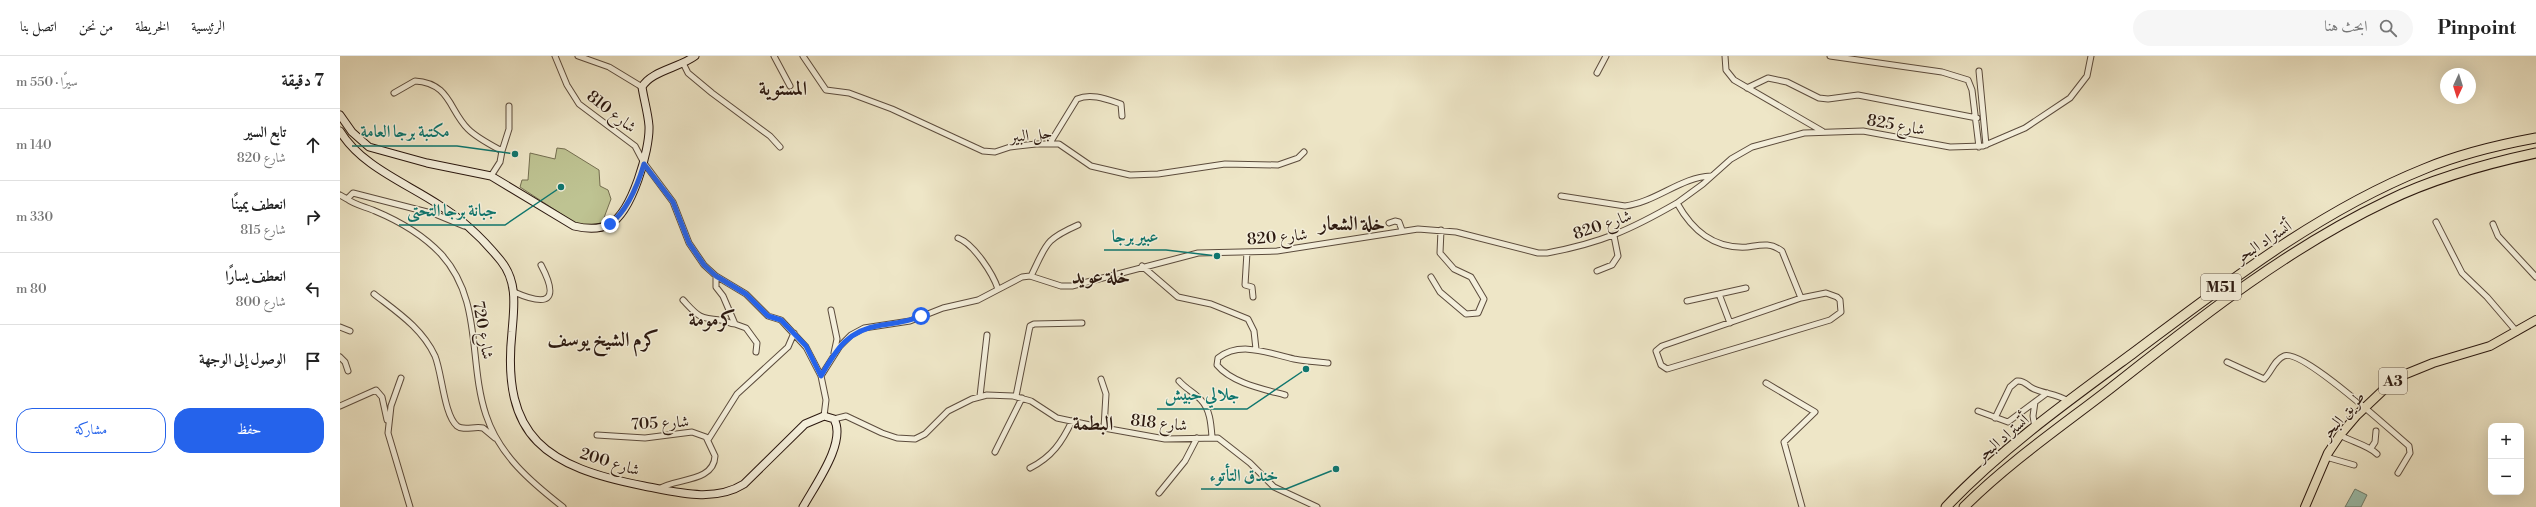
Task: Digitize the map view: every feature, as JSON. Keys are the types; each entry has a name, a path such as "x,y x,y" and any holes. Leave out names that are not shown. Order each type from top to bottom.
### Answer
{"highway":[{"name":"أتستراد البحر","path":"1946,507 1984,471 2068,401 2232,279 2319,223 2396,181 2425,168 2495,146 2536,138"},
{"name":"أتستراد البحر","path":"1964,507 2006,469 2218,305 2328,231 2388,201 2446,178 2485,164 2536,153"},
{"name":"طريق البحر","path":"2305,507 2326,457 2340,435 2364,408 2396,378 2433,363 2490,346 2536,320"}],"main road":[{"path":"340,115 352,132 369,147 427,163 491,176 574,226 586,229 597,228 610,224 619,217 640,178 644,164 649,127 642,87 650,76 684,65 695,56"},
{"name":"شارع 200","path":"340,131 355,148 379,169 441,206 470,229 508,269 514,292 510,353 511,386 519,414 533,439 548,451 582,470 659,489 694,495 736,489 805,424 824,416"},
{"path":"803,507 836,445 838,426 834,419 824,416"}],"street":[{"name":"شارع 810","path":"556,56 573,96 594,116 626,137 635,146 644,164 673,202 695,253 716,276"},
{"path":"578,56 609,67 642,87"},
{"path":"774,56 790,86"},
{"name":"جل البير","path":"803,56 826,90 849,93 892,109 977,149 994,152 1018,146 1050,143 1064,146 1083,161 1098,169 1130,175 1158,174 1225,164 1278,165 1298,158 1304,152"},
{"path":"1598,73 1606,56"},
{"path":"1725,56 1726,70 1730,76 1747,88 1822,131"},
{"path":"1830,56 1942,72 1968,80 1972,86 1977,118 1979,147"},
{"name":"شارع 825","path":"1677,202 1731,159 1752,147 1788,136 1822,131 1863,131 1950,147 1979,147 1986,145 2025,128 2070,98 2088,76 2091,56"},
{"path":"684,65 694,79 770,136 780,147"},
{"path":"1979,71 1986,145"},
{"path":"1747,88 1768,78 1787,82 1819,98 1828,99 1858,95 1977,118"},
{"path":"394,93 415,81 436,87 447,96 468,129 502,151"},
{"path":"1050,143 1077,99 1083,96 1090,95 1121,104 1122,116"},
{"path":"491,176 500,162 509,129 509,106"},
{"path":"1561,196 1625,206 1650,200 1697,177 1711,176"},
{"path":"347,199 353,193 435,214 470,229"},
{"name":"شارع 720","path":"340,195 382,214 415,232 440,254 453,270 472,316 478,380 484,408 501,447 518,469 563,507"},
{"path":"1677,202 1687,222 1706,237 1716,242 1737,247 1768,244 1782,251 1801,298"},
{"name":"شارع 820","path":"1031,276 1061,286 1072,286 1142,266 1198,253 1247,252 1302,248 1402,230 1441,230 1470,234 1538,253 1575,248 1614,236 1645,222 1677,202"},
{"path":"1389,223 1395,220 1399,222 1402,230"},
{"path":"2436,222 2462,273 2487,297 2517,332"},
{"path":"821,376 832,358 856,332 910,321 943,308 978,300 1015,279 1031,276 1048,241 1056,235 1078,224"},
{"path":"2494,224 2498,236 2536,277"},
{"path":"1431,277 1440,292 1466,314 1478,313 1484,299 1471,277 1454,269 1440,253 1441,230"},
{"path":"1598,271 1612,265 1618,256 1614,236"},
{"path":"958,238 968,244 994,276 998,289"},
{"path":"1247,252 1245,285 1252,287 1254,297"},
{"path":"514,292 534,300 545,300 548,297 550,289 541,265"},
{"path":"1142,266 1178,297 1211,304 1248,319 1252,322 1256,349"},
{"path":"716,276 716,287 723,296 735,324"},
{"path":"716,276 746,294 768,316 781,320 806,346 821,376 826,400 824,416"},
{"path":"1687,301 1746,288"},
{"path":"374,294 421,333 435,358 448,406 456,425 460,428 483,428 501,447"},
{"path":"1718,294 1730,323"},
{"path":"1817,294 1832,295 1840,300 1841,312 1830,320 1667,369 1657,359 1656,351 1662,346 1730,323 1801,298 1817,294"},
{"path":"683,300 698,315 706,319 720,320 735,324 749,331 757,343 756,352"},
{"path":"831,310 837,339 832,358"},
{"path":"1016,396 1030,326 1034,324 1082,323"},
{"path":"340,326 350,331"},
{"path":"708,440 737,394 785,350 794,333"},
{"path":"980,396 987,335"},
{"path":"1285,394 1239,380 1217,365 1218,358 1229,352 1256,349 1293,359 1328,363"},
{"path":"2227,362 2264,379 2278,360 2284,356 2294,356 2346,392 2409,446 2410,454 2398,473"},
{"path":"340,357 348,371"},
{"path":"388,423 392,403 398,391 401,378"},
{"path":"1101,379 1106,394 1104,428"},
{"path":"1179,381 1188,391 1201,399 1206,408 1212,436 1218,438 1250,463 1274,487 1317,507"},
{"path":"1995,418 2010,387 2017,381 2024,382 2034,390 2059,395 2068,401"},
{"path":"1766,383 1816,412 1784,442 1802,507"},
{"path":"340,406 373,391 379,391 388,423 389,436 410,507"},
{"path":"1978,411 2005,422 2011,421 2047,393"},
{"name":"شارع 818","path":"834,419 846,416 882,434 897,438 915,439 925,434 948,411 980,396 1016,396 1038,405 1051,416 1104,428 1165,439 1212,436"},
{"path":"995,452 1022,398"},
{"path":"2035,402 2033,416 2035,429"},
{"path":"1030,468 1043,461 1060,444 1072,421"},
{"name":"شارع 705","path":"597,435 645,438 684,431 699,433 708,440 714,460 705,472 687,481 668,483 659,489"},
{"path":"2371,448 2376,431"},
{"path":"2340,435 2356,444 2371,448 2376,454"},
{"path":"1159,493 1185,461 1197,438"},
{"path":"2326,457 2354,465"}],"shaded area":[{"path":"557,148 565,149 599,170 600,186 608,190 611,199 602,223 584,226 575,223 520,187 522,180 528,180 530,153 555,159"},
{"path":"2355,489 2367,495 2361,507 2345,507"}],"place":[{"name":"مكتبة برجا العامة","path":"515,154"},
{"name":"جبانة برجا التحتى","path":"561,187"},
{"name":"عبير برجا","path":"1217,256"},
{"name":"جلالي حبيش","path":"1306,369"},
{"name":"خندق التأتوء","path":"1336,469"}],"district":[{"name":"المستوية","path":"783,88"},
{"name":"خلة الشعار","path":"1352,223"},
{"name":"خلة عويد","path":"1101,276"},
{"name":"كرمومة","path":"712,319"},
{"name":"كرم الشيخ يوسف","path":"603,339"},
{"name":"البطمة","path":"1093,423"}],"route":[{"path":"610,224 619,217 625,207 640,178 644,164 673,202 681,217 689,243 704,265 716,276 746,294 768,316 781,320 806,346 821,376 840,346 856,332 864,328 910,321 921,316"}]}
